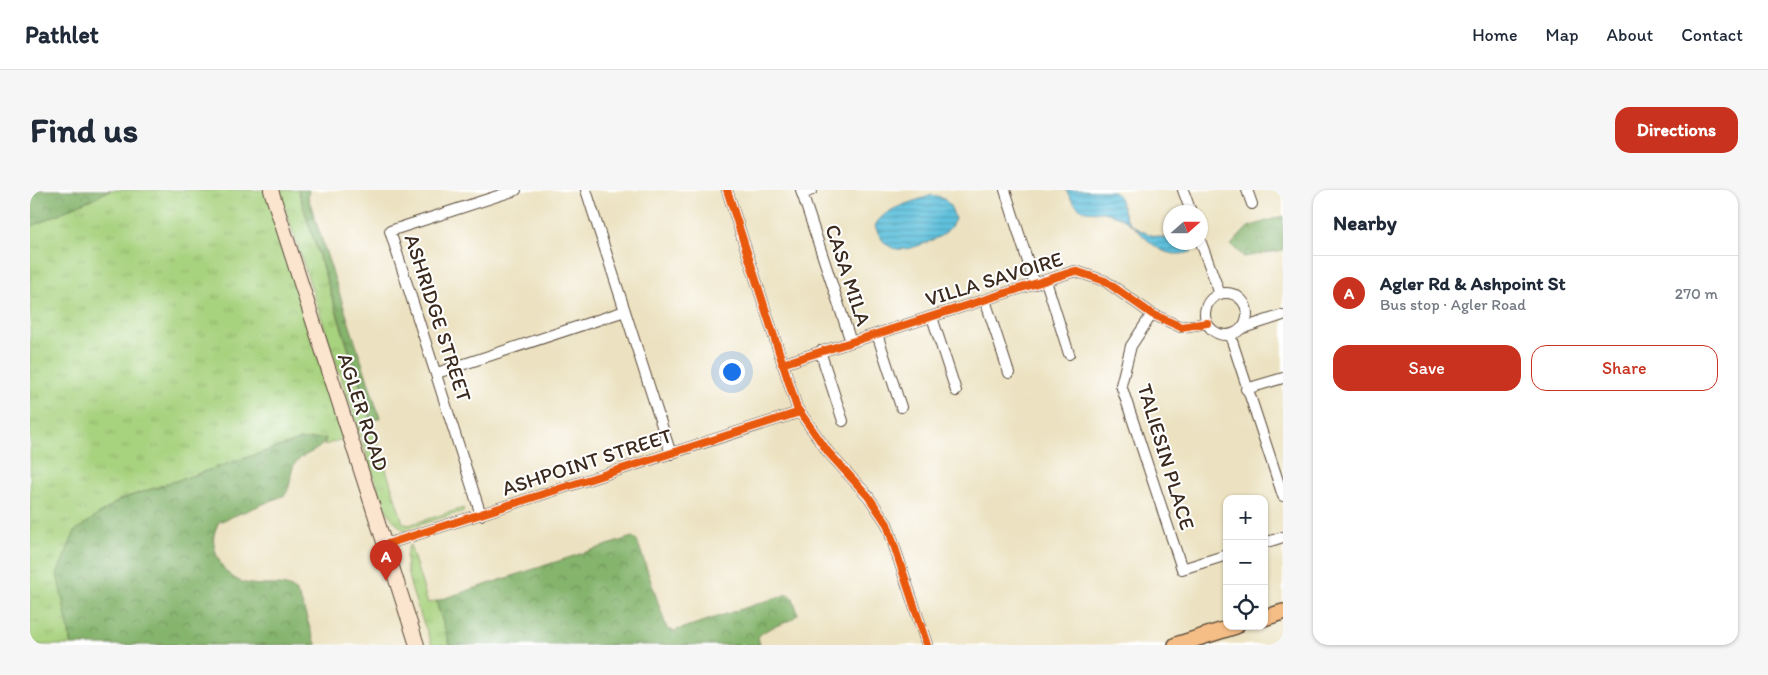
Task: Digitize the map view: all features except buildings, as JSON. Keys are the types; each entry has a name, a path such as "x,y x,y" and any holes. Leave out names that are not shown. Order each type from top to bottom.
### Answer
{"main road":[{"name":"AGLER ROAD","path":"271,190 417,645"},
{"path":"1268,617 1283,612"},
{"path":"1176,645 1224,630"}],"street":[{"name":"ASHRIDGE STREET","path":"481,514 390,231 516,190"},
{"path":"586,190 671,454"},
{"path":"727,190 782,364 800,412 828,452 868,496 887,524 927,645"},
{"path":"1005,190 1034,284"},
{"path":"1183,190 1188,205"},
{"path":"1247,190 1252,204"},
{"name":"CASA MILA","path":"805,191 851,342"},
{"path":"1204,250 1220,294"},
{"name":"VILLA SAVOIRE","path":"782,364 1076,271 1105,281 1152,314 1181,328 1207,323"},
{"path":"1046,281 1069,354"},
{"path":"1243,328 1246,321 1246,306 1235,295 1220,294 1210,300 1205,311 1207,323 1212,330 1221,335 1230,335 1243,328 1283,315"},
{"path":"985,300 1009,372"},
{"path":"437,373 625,311"},
{"name":"TALIESIN PLACE","path":"1152,314 1131,346 1121,385 1182,569 1223,556"},
{"path":"932,317 956,391"},
{"path":"877,334 901,407"},
{"path":"1230,335 1246,389 1280,479 1283,496"},
{"path":"820,351 843,422"},
{"path":"1246,389 1283,378"},
{"name":"ASHPOINT STREET","path":"384,546 800,412"},
{"path":"1268,542 1283,537"}],"green space":[{"path":"111,190 268,190 343,439 324,445 326,439 300,440 121,499 75,531 69,635 72,645 30,645 30,227"},
{"path":"111,190 30,227 30,191"},
{"path":"279,190 298,190 403,523 409,525 463,508 464,511 406,529 406,531 389,514 379,492"},
{"path":"298,190 309,190 308,197 380,418 372,421"},
{"path":"1283,216 1283,250 1244,257 1231,245 1248,227"},
{"path":"326,438 324,443 317,449 296,462 292,469 289,486 285,495 219,522 214,540 218,558 226,571 236,579 259,585 281,585 289,587 296,592 302,603 317,645 72,645 57,574 75,531 121,499 300,440"},
{"path":"632,537 637,540 667,629 674,631 788,594 793,598 798,614 789,621 762,633 758,637 760,645 450,645 436,601"},
{"path":"410,545 428,603 436,601 450,645 432,645 409,579 407,554"}],"water":[{"path":"1066,190 1113,191 1120,199 1125,216 1133,226 1151,235 1163,238 1163,250 1191,250 1191,252 1168,253 1151,243 1127,221 1108,213 1082,210 1072,200"},
{"path":"932,195 948,202 952,210 955,219 947,231 931,241 909,248 896,249 884,242 875,226 885,214 900,206"}],"cycle path":[{"path":"727,190 797,408 828,452 868,496 887,524 927,645"},
{"path":"782,364 1075,271 1105,281 1152,314 1181,327 1207,323"},
{"path":"384,545 800,412"}],"place":[{"name":"Agler Rd & Ashpoint St","path":"386,581"}]}
